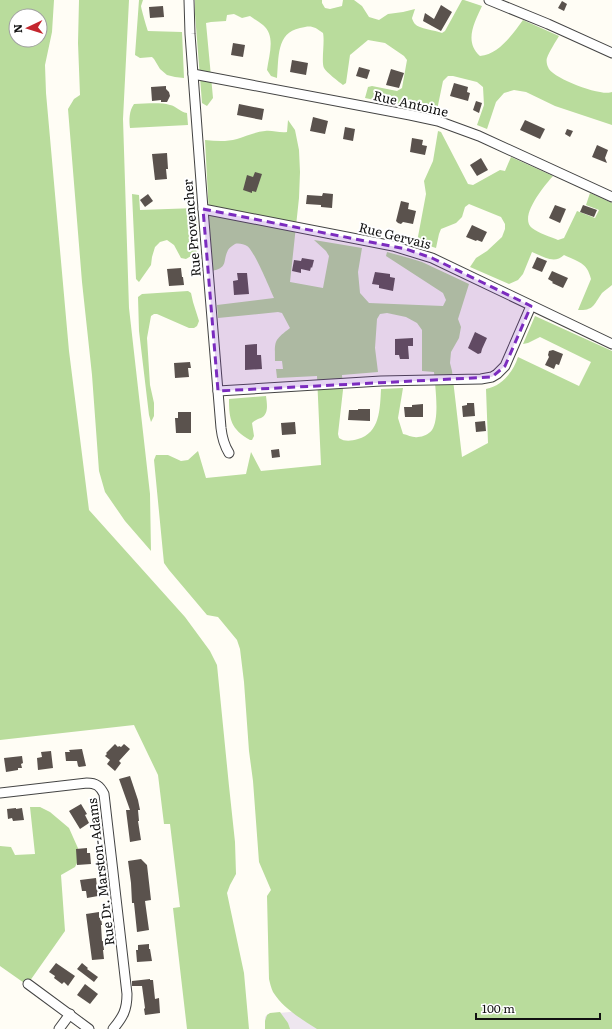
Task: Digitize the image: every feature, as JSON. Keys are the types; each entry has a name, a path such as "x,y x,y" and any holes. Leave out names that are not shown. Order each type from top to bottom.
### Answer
{"street":[{"name":"Rue Provencher","path":"189,0 192,74 222,437 224,445 229,453"},
{"path":"489,0 548,24 612,53"},
{"name":"Rue Antoine","path":"192,74 438,121 479,136 612,197"},
{"name":"Rue Gervais","path":"203,209 406,249 432,258 612,344"},
{"path":"218,391 352,383 481,379 492,377 502,371 505,366 531,306"},
{"name":"Rue Dr. Marston-Adams","path":"0,793 87,783 98,785 102,789 104,794 127,994 125,1011 113,1029"},
{"path":"28,984 89,1029"},
{"path":"59,1029 70,1014"}],"highlighted area":[{"path":"203,209 406,249 432,258 531,306 505,366 492,377 218,391"}],"shaded area":[{"path":"322,1009 384,1029 265,1029 265,1017 268,1014"}],"green space":[{"path":"0,0 54,0 52,32 45,65 46,93 69,351 89,510 185,617 210,651 217,665 235,842 236,874 227,893 244,973 249,1029 187,1029 173,908 180,907 170,824 164,824 158,775 134,725 0,740"},
{"path":"79,0 129,0 123,119 129,308 150,494 151,551 125,521 105,492 99,471 92,375 82,282 68,109 74,99 80,95 78,43"},
{"path":"139,0 143,0 141,6 148,31 182,32 184,78 167,75 160,69 152,57 140,58 135,55"},
{"path":"195,0 322,0 325,8 330,9 342,6 343,0 354,0 362,6 369,17 379,20 388,14 415,9 412,18 417,26 442,33 445,31 462,0 464,0 482,6 476,19 471,39 475,51 480,56 493,52 499,48 523,20 559,36 547,58 548,67 558,76 577,86 598,92 612,92 612,125 555,106 526,92 514,90 504,93 496,102 487,129 477,125 484,105 483,87 477,82 453,76 448,76 443,81 437,110 433,112 365,98 368,87 372,86 397,91 402,88 407,60 404,56 385,43 368,40 350,55 346,83 343,85 324,68 323,33 312,27 300,28 287,35 280,47 277,78 271,76 267,70 271,40 267,29 250,16 242,18 234,14 227,15 226,21 206,23 213,98 207,106 202,103"},
{"path":"157,103 172,106 187,113 188,125 130,128 131,110 134,104"},
{"path":"288,120 295,130 299,150 300,172 299,198 290,282 323,288 329,256 326,251 314,240 362,248 358,272 360,293 369,303 443,306 446,300 443,293 386,256 387,252 422,262 469,284 458,319 461,327 459,338 451,352 450,363 462,457 488,443 486,389 497,385 506,378 518,357 579,386 591,362 540,337 523,344 535,316 612,351 612,1029 317,1029 287,1008 273,992 269,979 267,896 271,890 259,862 253,781 240,649 237,640 218,617 207,615 164,563 154,460 156,455 168,455 181,461 188,460 198,451 206,478 246,474 251,452 261,471 321,465 317,376 277,378 276,369 283,369 282,361 275,361 275,345 280,336 290,328 282,313 278,312 218,318 217,305 274,298 254,255 247,246 235,244 228,250 223,266 212,271 205,140 229,141 265,131 287,132","holes":["387,313 406,317 417,323 422,330 422,371 434,372 436,418 432,430 428,434 420,437 403,434 398,418 403,388 381,389 379,412 375,426 371,431 365,436 355,440 348,441 339,438 338,434 343,390 342,375 378,372 375,348 377,319 380,314"]},
{"path":"438,131 441,132 468,184 473,185 500,170 505,171 511,157 553,176 534,201 528,216 529,223 532,228 545,235 558,240 564,238 577,211 595,218 599,210 586,205 590,193 612,203 612,285 602,293 591,308 578,310 591,279 587,269 578,261 564,255 560,258 552,260 532,252 523,274 518,280 509,284 470,267 476,258 487,251 502,237 505,224 501,217 469,204 465,207 462,217 456,223 441,229 436,248 417,242 426,194 424,181 433,161"},
{"path":"132,194 139,195 140,210 196,208 198,252 186,259 181,258 174,245 167,240 160,242 155,247 151,265 139,282 136,279"},
{"path":"188,291 191,293 199,321 197,326 194,328 189,328 157,314 151,316 147,338 150,385 154,403 154,416 151,422 139,331 138,297 142,294"},
{"path":"266,396 267,405 265,414 252,423 254,436 252,440 250,440 239,432 232,423 229,399"},
{"path":"30,807 40,807 50,812 69,828 81,855 75,867 61,875 65,931 27,985 0,966 0,846 11,847 15,855 35,854"},
{"path":"280,1012 288,1023 290,1029 265,1029 267,1015 270,1013"}],"building":[{"path":"562,1 567,4 564,11 558,8"},
{"path":"441,5 452,12 441,31 423,21 425,13 434,19"},
{"path":"163,6 164,17 150,18 149,7"},
{"path":"233,43 245,45 243,57 231,55"},
{"path":"292,60 308,63 306,75 290,72"},
{"path":"359,67 370,70 367,79 356,76"},
{"path":"391,69 404,73 399,88 386,85"},
{"path":"454,83 468,87 467,92 470,93 468,101 450,96"},
{"path":"166,86 170,96 167,102 161,102 161,100 152,101 151,87"},
{"path":"476,101 482,103 479,113 473,110"},
{"path":"239,104 264,109 262,120 237,115"},
{"path":"313,117 328,121 325,134 310,131"},
{"path":"525,120 545,129 540,139 520,130"},
{"path":"345,127 355,129 353,141 343,139"},
{"path":"567,129 573,131 570,137 565,134"},
{"path":"412,138 423,140 422,145 427,146 425,155 410,152"},
{"path":"597,145 608,150 605,158 607,163 592,157"},
{"path":"167,153 167,179 155,180 152,154"},
{"path":"481,158 488,170 477,176 470,165"},
{"path":"255,172 262,174 256,192 252,191 252,193 243,190 247,175 253,177"},
{"path":"323,193 333,194 332,208 321,207 321,205 306,204 307,195 322,196"},
{"path":"148,194 153,201 145,207 140,200"},
{"path":"401,201 409,203 408,209 416,211 413,224 403,222 401,224 396,221"},
{"path":"555,205 566,209 560,223 549,218"},
{"path":"583,205 597,210 594,217 580,212"},
{"path":"472,225 487,232 482,242 466,237"},
{"path":"537,257 547,261 542,272 532,268"},
{"path":"302,258 314,260 310,271 301,269 301,273 292,271 294,260 301,261"},
{"path":"181,268 184,285 169,286 167,269"},
{"path":"552,271 568,278 563,288 552,283 553,282 548,279"},
{"path":"375,272 390,274 390,277 395,278 393,291 379,288 379,285 372,284"},
{"path":"237,273 247,273 249,294 234,295 233,281 238,280"},
{"path":"475,332 487,338 481,353 478,354 468,348"},
{"path":"413,338 413,346 408,346 409,359 400,359 399,355 395,355 395,339"},
{"path":"257,344 257,355 261,355 262,369 245,370 245,345"},
{"path":"553,350 563,354 559,365 556,364 554,369 545,365 549,357 549,351"},
{"path":"190,362 191,368 188,368 189,377 175,378 174,363"},
{"path":"467,403 474,403 475,416 463,417 462,406 467,405"},
{"path":"423,404 423,417 405,417 404,407 412,407 412,405"},
{"path":"370,409 370,421 348,420 349,410"},
{"path":"178,412 191,412 191,433 176,433 175,418 178,418"},
{"path":"485,421 486,431 476,432 475,422"},
{"path":"295,422 296,434 282,435 281,423"},
{"path":"279,449 280,457 272,458 271,450"},
{"path":"115,744 118,747 121,747 124,744 130,749 119,761 121,763 115,771 107,764 110,760 105,756"},
{"path":"82,749 86,766 79,767 77,761 66,761 65,752 70,752 69,750"},
{"path":"51,751 53,768 38,770 37,758 42,757 41,752"},
{"path":"22,756 22,768 6,772 4,758"},
{"path":"130,776 140,810 138,810 138,821 141,840 130,842 126,810 130,810 119,779"},
{"path":"81,804 87,814 85,815 89,823 80,829 69,811"},
{"path":"22,808 24,820 13,821 12,818 8,819 7,809"},
{"path":"87,848 87,853 90,853 91,864 77,865 76,849"},
{"path":"141,859 147,865 151,900 145,901 149,930 137,932 134,903 132,903 128,861"},
{"path":"96,878 98,896 87,898 86,891 82,891 80,880"},
{"path":"99,912 99,918 101,917 102,925 104,959 92,960 86,914"},
{"path":"149,944 152,961 137,962 136,950 138,950 138,945"},
{"path":"56,963 75,976 68,986 64,982 62,984 49,972"},
{"path":"82,963 88,968 87,969 98,977 94,982 77,969"},
{"path":"153,980 155,999 159,998 160,1013 145,1015 142,986 132,986 132,981"},
{"path":"85,984 98,994 90,1004 77,995"}]}
